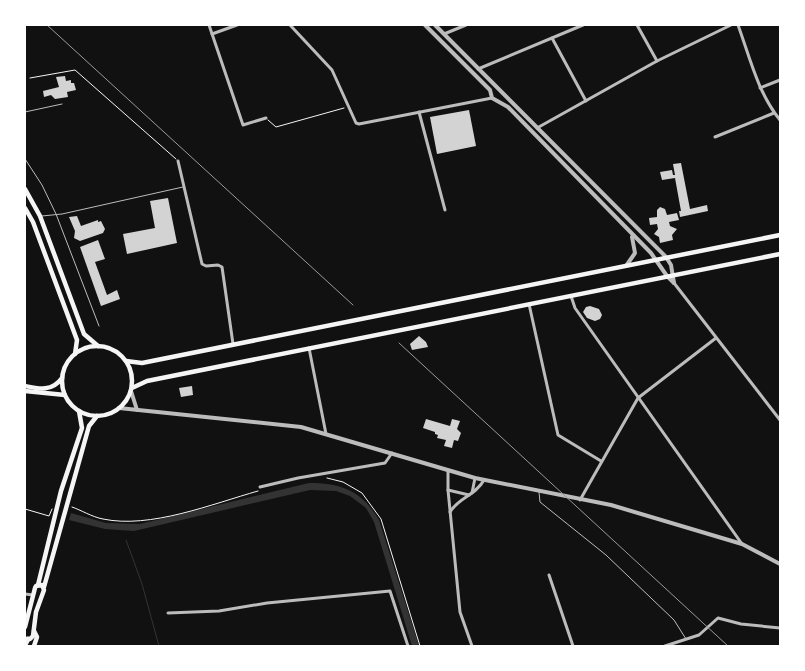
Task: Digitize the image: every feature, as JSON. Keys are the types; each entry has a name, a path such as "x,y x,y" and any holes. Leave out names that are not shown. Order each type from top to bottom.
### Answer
{"highway":[{"path":"25,645 26,639"}],"main road":[{"path":"25,189 40,216 84,334 99,346 116,352 126,361 132,378 131,389 119,408 105,415 97,416 79,411"},
{"path":"25,208 33,222 77,340 75,354"},
{"path":"126,361 142,363 780,235"},
{"path":"131,389 147,380 780,254"},
{"path":"25,386 49,388 58,383 66,364 75,354 86,348 99,346"},
{"path":"25,627 35,588 38,585 61,491 82,428 79,411 65,396 62,377"},
{"path":"25,391 65,396"},
{"path":"26,639 32,638 36,612 89,426 97,416"},
{"path":"38,585 44,587"},
{"path":"34,631 37,637 34,646"}],"street":[{"path":"209,25 243,125 266,118"},
{"path":"212,34 238,25"},
{"path":"291,26 298,25"},
{"path":"425,25 657,260 667,276 780,420"},
{"path":"435,25 666,258 674,283"},
{"path":"444,34 466,25"},
{"path":"478,69 583,25"},
{"path":"637,25 657,61"},
{"path":"537,128 657,61 731,25"},
{"path":"738,25 760,88 780,120"},
{"path":"291,26 332,70 359,124 492,95 499,89"},
{"path":"552,38 586,101"},
{"path":"760,88 780,80"},
{"path":"499,100 503,94"},
{"path":"419,112 445,210"},
{"path":"715,137 774,113"},
{"path":"178,161 202,264 206,266 218,264 222,267 233,344"},
{"path":"626,229 634,240 636,248 634,256 626,266"},
{"path":"571,296 575,308 742,544"},
{"path":"529,304 558,435 601,461"},
{"path":"578,500 638,398 716,338"},
{"path":"309,347 326,434"},
{"path":"131,389 137,410"},
{"path":"119,408 290,425 475,478 578,500 611,505 742,544 780,564"},
{"path":"259,489 298,478 385,463 392,453"},
{"path":"448,470 448,490 460,612 472,646"},
{"path":"471,494 475,478"},
{"path":"450,512 457,503 477,492 484,480"},
{"path":"448,490 471,494"},
{"path":"549,575 573,646"},
{"path":"168,613 219,611 266,603 390,591 408,646"},
{"path":"25,594 34,595"},
{"path":"665,646 699,635 710,623 723,618 741,624 780,628"}],"lane":[{"path":"25,112 62,104"},
{"path":"25,159 42,185 56,214 99,326"},
{"path":"40,216 183,187"},
{"path":"540,492 540,502 606,555 674,620 686,639"}],"path":[{"path":"30,78 74,70 178,161"},
{"path":"266,118 276,127 349,106"},
{"path":"323,477 343,482 362,493 378,514 420,646"},
{"path":"72,506 87,515 103,519 139,521 259,489"},
{"path":"25,509 49,516 51,508"}],"shaded area":[{"path":"309,483 321,483 350,491 366,502 379,520 419,646 412,646 374,522 366,508 350,496 336,491 310,490 134,531 105,529 69,520 71,513 106,523 140,524"}],"building":[{"path":"65,76 66,81 71,80 71,83 74,83 76,90 67,92 68,97 55,99 51,95 44,97 43,91 59,87 56,77"},
{"path":"469,110 476,146 437,154 430,117"},
{"path":"681,163 690,209 707,205 708,211 680,217 679,211 681,211 675,178 662,180 660,172 672,170 673,175 675,175 673,164"},
{"path":"168,198 177,243 127,254 123,234 155,228 150,201"},
{"path":"660,207 665,209 667,215 677,213 679,220 669,222 670,226 677,229 672,235 673,240 660,243 659,237 654,234 658,229 657,224 650,225 649,218 657,217 657,210"},
{"path":"77,216 81,226 98,220 98,222 101,221 105,229 103,233 80,241 74,238 75,231 69,217"},
{"path":"98,240 105,259 95,262 107,295 117,290 120,299 101,306 80,247"},
{"path":"590,306 599,309 602,315 600,319 595,321 587,318 583,312 586,307"},
{"path":"419,336 426,342 428,347 412,350 410,344"},
{"path":"192,386 193,395 181,397 179,388"},
{"path":"426,419 450,426 452,419 460,421 457,429 461,433 458,441 454,440 452,448 444,446 446,440 437,438 438,435 435,432 423,428"}],"waterway":[{"path":"126,540 142,584 159,646"}],"railway":[{"path":"47,25 353,305"},
{"path":"399,343 728,646"}]}
